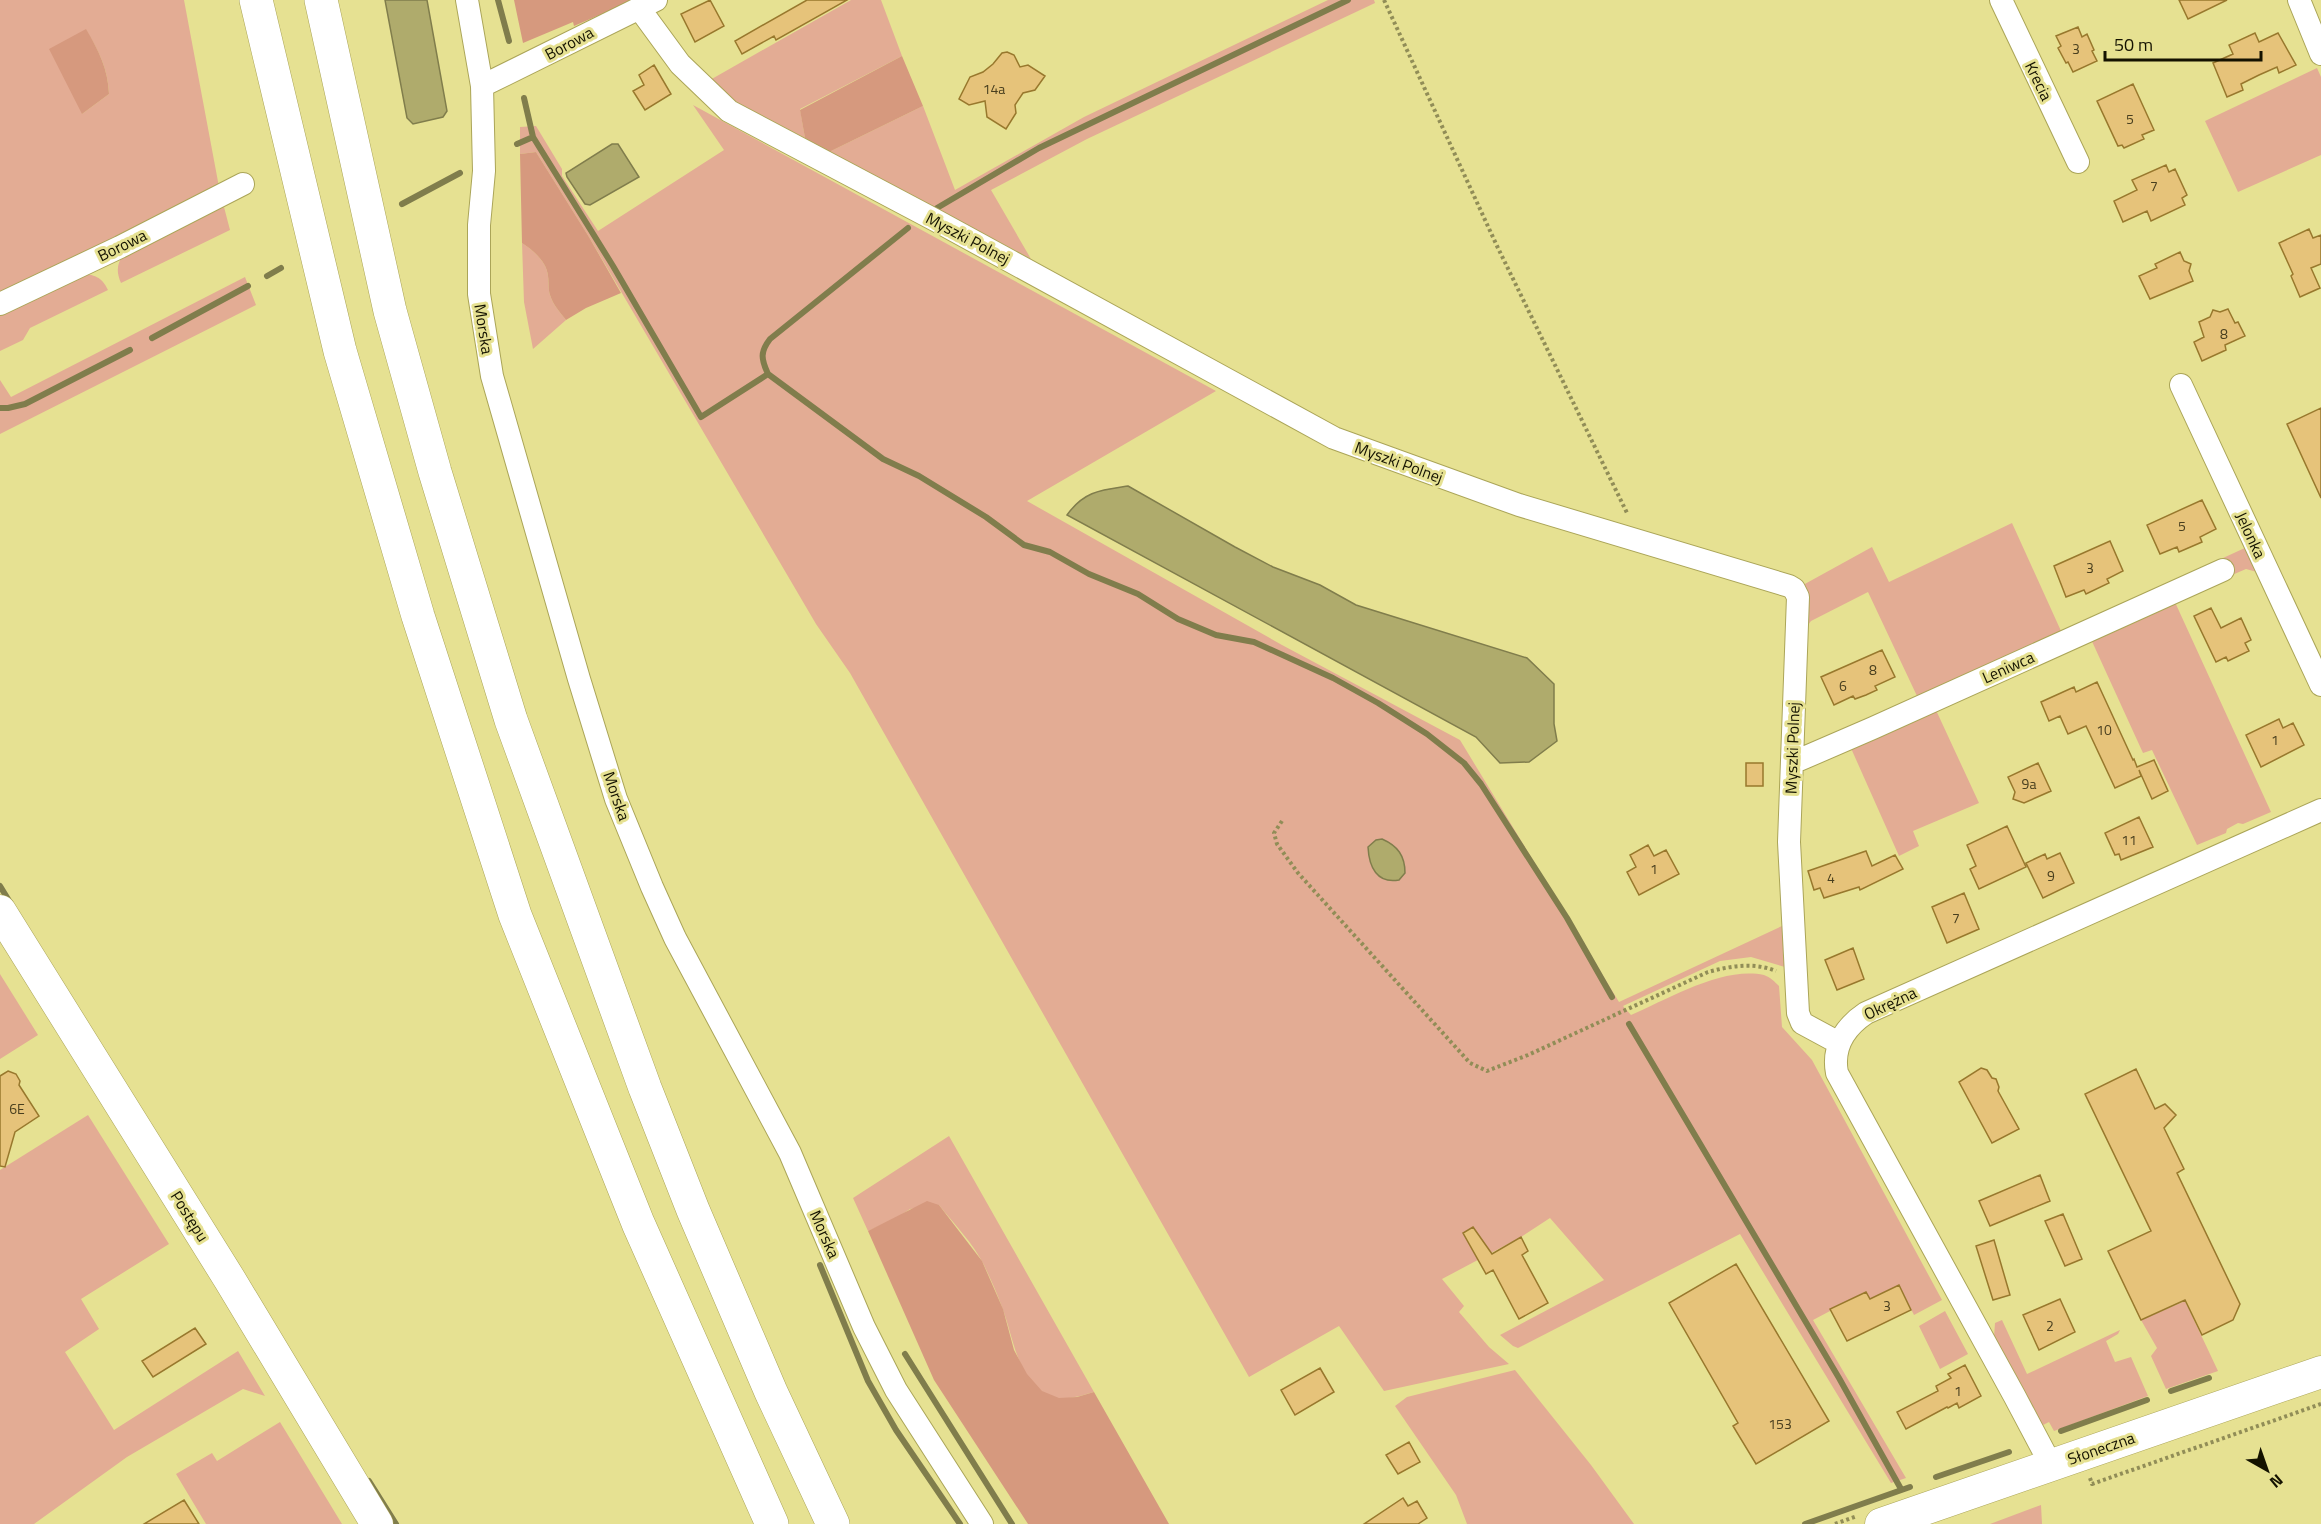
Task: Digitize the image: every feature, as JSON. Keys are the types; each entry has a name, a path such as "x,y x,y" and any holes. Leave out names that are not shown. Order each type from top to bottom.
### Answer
{"highway":[{"path":"256,0 340,351 412,594 515,915 638,1223 772,1524"},
{"path":"321,0 390,311 435,472 511,720 645,1088 693,1210 771,1392 833,1524"}],"street":[{"name":"Morska","path":"467,0 482,86 484,171 480,225 479,294 492,376 616,799 675,938 790,1153 846,1280 864,1327 896,1390 982,1524"},
{"name":"Krecia","path":"2001,0 2078,162"},
{"path":"2299,0 2321,54"},
{"name":"Borowa","path":"482,86 647,4"},
{"name":"Myszki Polnej","path":"647,4 680,64 729,111 945,225 1317,429 1374,454 1519,505 1640,540 1794,589 1798,597 1789,874 1799,1019 1811,1029 1839,1044"},
{"name":"Borowa","path":"0,304 120,247 243,184"},
{"name":"Jelonka","path":"2181,385 2321,685"},
{"name":"Leniwca","path":"1792,763 2223,570"},
{"name":"Okrężna","path":"1839,1044 1854,1021 1866,1013 2321,810"},
{"name":"Postępu","path":"0,911 242,1300 377,1524"},
{"path":"1839,1044 1835,1055 1837,1073 2051,1465"},
{"name":"Słoneczna","path":"1881,1524 2321,1372"}],"path":[{"path":"1384,0 1497,246 1640,540"},
{"path":"1282,821 1274,833 1277,844 1298,873 1470,1063 1487,1071 1528,1055 1708,972 1731,966 1758,966 1773,969 1797,982"},
{"path":"2089,1474 2092,1484 2321,1404"}],"shaded area":[{"path":"0,0 184,0 219,187 0,296","holes":["86,30 105,68 109,94 82,114"]},
{"path":"385,0 427,0 447,111 443,117 413,124 407,118"},
{"path":"514,0 634,0 574,26 573,22 523,43"},
{"path":"851,0 881,0 902,56 800,109 805,138 722,95 710,80"},
{"path":"1328,0 1374,0 1375,3 1087,139 991,190 1031,259 829,152 923,106 955,190 1084,117"},
{"path":"86,29 102,60 109,94 82,114 49,49"},
{"path":"902,56 923,106 829,152 805,138 800,110"},
{"path":"2317,68 2321,77 2321,155 2238,192 2205,121"},
{"path":"693,105 1216,391 1027,501 1282,645 1460,740 1619,1002 1782,926 1785,967 1751,957 1720,961 1623,1006 1631,1015 1696,986 1731,975 1748,973 1764,975 1779,986 1782,1027 1812,1060 1942,1300 1914,1315 1899,1285 1870,1299 1866,1292 1813,1320 1906,1478 1891,1483 1740,1234 1518,1348 1500,1335 1604,1280 1550,1218 1521,1237 1442,1279 1464,1306 1459,1312 1489,1347 1509,1364 1384,1391 1339,1326 1249,1377 850,673 816,624 589,237 536,152 520,154 520,127 536,126 562,169 562,176 598,231 724,150"},
{"path":"612,144 618,144 639,177 590,205 585,204 566,173"},
{"path":"536,152 621,293 586,308 566,320 551,299 545,266 535,253 522,243 520,154"},
{"path":"224,207 230,230 121,283 118,268 123,254"},
{"path":"522,243 535,253 545,266 551,299 566,320 533,349 524,302"},
{"path":"80,274 97,277 108,290 30,328 23,340 0,351 0,311"},
{"path":"245,277 256,305 0,434 0,380 11,397"},
{"path":"1128,486 1273,567 1320,585 1356,605 1527,658 1554,684 1554,724 1557,741 1529,762 1500,763 1476,737 1067,515 1087,496"},
{"path":"2012,523 2061,631 1917,696 1868,592 1811,621 1802,633 1803,585 1872,547 1889,582"},
{"path":"2247,547 2257,572 2246,569 2232,575 2223,558"},
{"path":"2174,600 2271,812 2243,824 2238,823 2227,829 2226,833 2197,845 2152,750 2143,753 2090,637"},
{"path":"1935,708 1979,803 1913,831 1919,846 1899,856 1850,746"},
{"path":"1382,839 1396,848 1404,861 1405,873 1399,880 1391,881 1380,877 1372,867 1368,847 1376,840"},
{"path":"0,974 38,1035 0,1059"},
{"path":"88,1115 169,1244 81,1299 99,1329 65,1352 114,1430 238,1351 265,1396 243,1389 127,1457 34,1524 0,1524 0,1170"},
{"path":"949,1136 1094,1392 1071,1398 1057,1398 1044,1393 1034,1384 1019,1361 996,1291 980,1257 939,1205 910,1209 895,1219 868,1231 853,1198"},
{"path":"927,1201 939,1205 982,1261 1003,1309 1014,1350 1027,1374 1042,1391 1059,1398 1077,1397 1094,1392 1169,1524 1028,1524 934,1380 868,1231"},
{"path":"2185,1301 2218,1371 2166,1389 2151,1356 2157,1348 2141,1320"},
{"path":"1945,1311 1968,1354 1940,1369 1919,1326"},
{"path":"2002,1320 2027,1374 2120,1330 2118,1334 2106,1341 2115,1362 2131,1357 2148,1396 2054,1431 2049,1422 2041,1426 1994,1337 1995,1323"},
{"path":"1515,1370 1591,1465 1634,1524 1467,1524 1456,1495 1395,1406 1407,1397"},
{"path":"280,1422 342,1524 206,1524 176,1474 212,1453 217,1461"},
{"path":"2041,1505 2042,1524 1990,1524"}],"building":[{"path":"710,0 724,26 695,42 681,14"},
{"path":"807,0 847,0 776,40 774,36 742,54 735,41"},
{"path":"2179,0 2227,0 2188,19"},
{"path":"2078,27 2082,37 2087,34 2097,61 2073,72 2058,48 2061,46 2056,36"},
{"path":"2255,33 2259,42 2278,33 2296,65 2279,73 2277,67 2259,75 2241,84 2243,90 2227,97 2213,63 2233,54 2229,45"},
{"path":"1007,52 1014,55 1020,67 1028,65 1045,76 1035,90 1023,93 1015,105 1016,113 1006,129 987,117 985,101 969,105 959,99 970,77 983,72 1002,53"},
{"path":"654,65 671,94 645,110 633,91 644,85 639,75"},
{"path":"2133,84 2154,130 2142,135 2144,139 2124,148 2122,145 2118,146 2097,101"},
{"path":"2166,165 2169,172 2175,169 2187,195 2182,198 2185,205 2151,221 2147,211 2123,222 2114,201 2137,190 2132,180"},
{"path":"2309,229 2313,238 2321,235 2321,264 2311,268 2320,288 2300,297 2291,276 2293,274 2279,243"},
{"path":"2180,252 2184,261 2191,264 2189,271 2193,281 2150,299 2139,276 2157,268 2155,264"},
{"path":"2228,309 2245,336 2225,345 2226,350 2202,361 2194,342 2204,337 2199,322 2210,317 2213,310 2220,312"},
{"path":"2321,408 2321,498 2287,424"},
{"path":"2202,500 2216,529 2200,537 2202,542 2179,552 2177,547 2160,554 2147,525"},
{"path":"2110,541 2123,571 2107,579 2109,583 2086,594 2084,590 2066,597 2054,566"},
{"path":"2211,608 2221,628 2241,618 2251,640 2245,643 2249,651 2228,661 2226,657 2216,662 2194,616"},
{"path":"1882,650 1895,677 1875,686 1877,690 1855,699 1853,696 1834,705 1821,677"},
{"path":"2097,682 2137,767 2154,760 2168,791 2152,799 2139,770 2141,776 2115,788 2086,726 2068,734 2060,716 2049,721 2041,702 2074,687 2076,692"},
{"path":"2279,719 2283,728 2293,723 2304,745 2261,767 2246,735"},
{"path":"1746,763 1763,763 1763,786 1746,786"},
{"path":"2038,763 2051,791 2024,803 2013,799 2015,792 2008,777"},
{"path":"2139,817 2153,847 2121,860 2119,854 2115,855 2105,833"},
{"path":"2007,826 2026,867 1979,889 1970,869 1976,866 1967,845"},
{"path":"1648,845 1654,856 1666,850 1679,874 1639,895 1627,872 1636,867 1630,855"},
{"path":"1866,851 1872,866 1895,855 1903,869 1860,890 1859,887 1824,898 1820,888 1814,890 1808,871"},
{"path":"2060,853 2074,883 2043,898 2026,863 2045,854 2047,859"},
{"path":"1964,893 1979,929 1947,943 1932,907"},
{"path":"1853,948 1864,979 1837,990 1825,960"},
{"path":"1981,1068 1987,1070 1992,1078 1996,1079 1998,1091 2019,1129 1992,1143 1959,1082"},
{"path":"2136,1069 2155,1109 2165,1104 2176,1115 2164,1128 2184,1169 2177,1173 2240,1304 2233,1320 2202,1335 2185,1300 2141,1320 2108,1251 2151,1231 2085,1094"},
{"path":"8,1071 16,1074 20,1081 19,1085 39,1116 15,1132 5,1167 0,1166 0,1076"},
{"path":"2040,1175 2050,1201 1990,1226 1979,1201"},
{"path":"2063,1214 2082,1259 2065,1266 2045,1221"},
{"path":"1473,1227 1492,1254 1521,1237 1528,1251 1522,1255 1548,1303 1519,1319 1493,1270 1486,1274 1463,1233"},
{"path":"1994,1240 2010,1295 1993,1300 1976,1246"},
{"path":"1736,1264 1829,1421 1756,1464 1733,1426 1738,1423 1669,1303"},
{"path":"1899,1285 1911,1310 1847,1341 1830,1309 1866,1292 1870,1299"},
{"path":"2060,1299 2075,1332 2039,1350 2023,1315"},
{"path":"195,1328 206,1344 153,1377 142,1361"},
{"path":"1965,1365 1981,1396 1959,1408 1957,1403 1947,1407 1906,1429 1897,1412 1938,1391 1936,1386 1951,1378 1948,1374"},
{"path":"1320,1368 1334,1392 1295,1415 1281,1390"},
{"path":"1409,1442 1420,1462 1398,1474 1386,1455"},
{"path":"1403,1498 1408,1506 1417,1501 1427,1518 1418,1524 1364,1524"},
{"path":"184,1500 199,1524 144,1524"}],"waterway":[{"path":"498,0 509,41"},
{"path":"937,208 1039,148 1348,0"},
{"path":"524,98 533,137"},
{"path":"517,144 533,137 613,266 701,417 768,374"},
{"path":"402,204 460,173"},
{"path":"908,228 770,339 764,348 763,356 768,374 883,459 919,476 986,517 1024,545 1050,552 1089,574 1138,594 1178,619 1216,635 1254,642 1333,678 1427,734 1464,763 1481,784 1567,918 1612,997"},
{"path":"267,276 281,268"},
{"path":"152,338 248,286"},
{"path":"0,408 25,404 130,350"},
{"path":"0,886 11,904"},
{"path":"1629,1024 1839,1378 1901,1489"},
{"path":"820,1265 868,1381 896,1430 960,1524"},
{"path":"905,1354 1012,1524"},
{"path":"2171,1391 2209,1378"},
{"path":"2061,1431 2147,1400"},
{"path":"1936,1477 2009,1452"},
{"path":"369,1481 396,1524"},
{"path":"1805,1524 1910,1487"}]}
